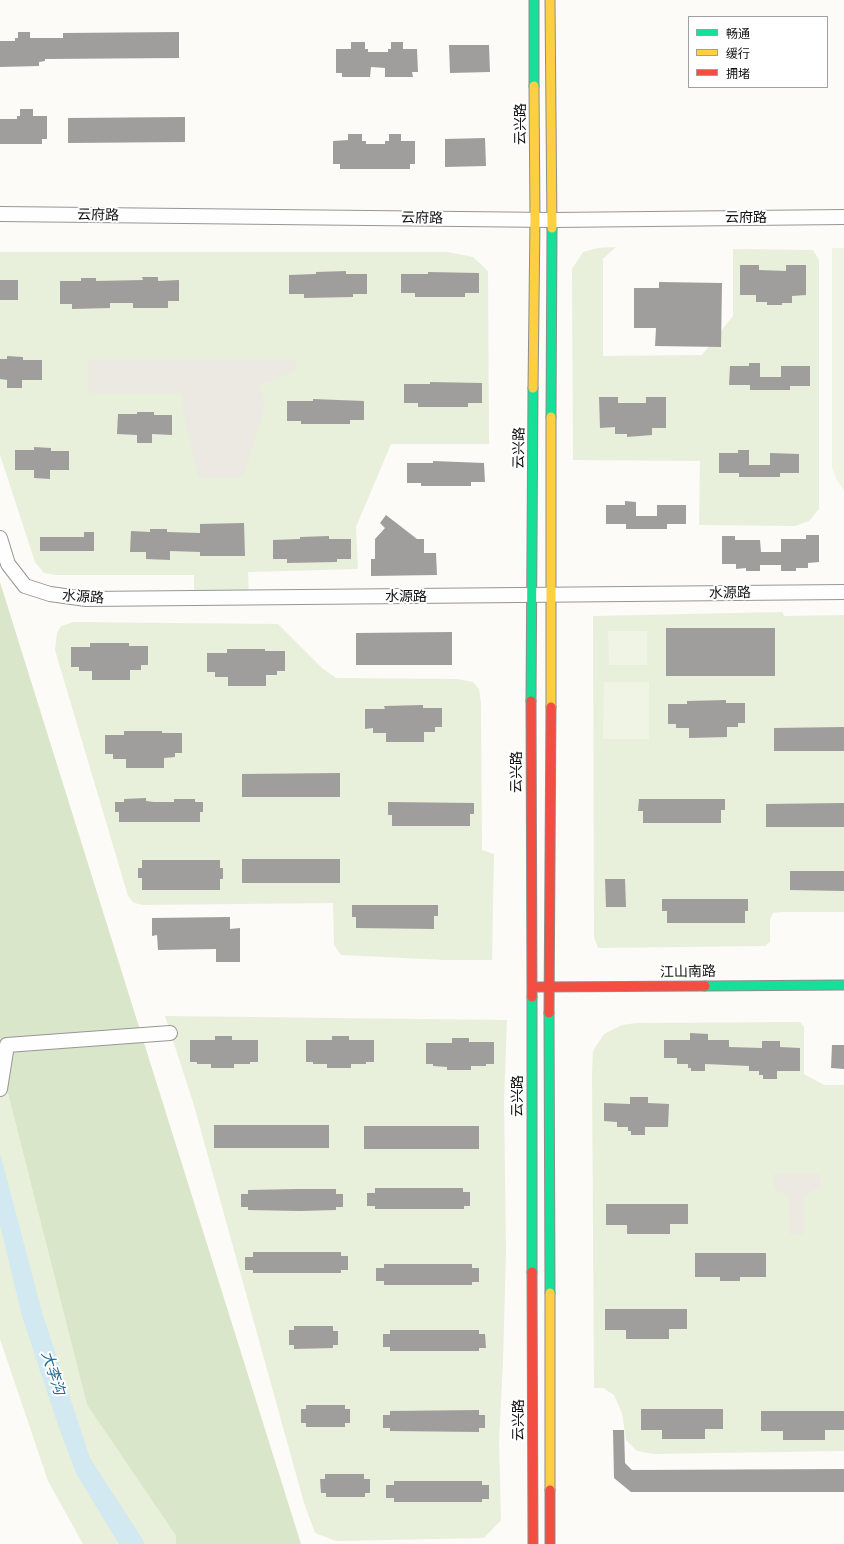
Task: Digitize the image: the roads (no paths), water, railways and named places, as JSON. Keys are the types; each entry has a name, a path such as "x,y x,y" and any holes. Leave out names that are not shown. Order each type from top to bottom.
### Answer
{"street":[{"name":"云兴路","path":"533,1544 531,595 535,220 534,0"},
{"path":"550,0 552,220 549,987 550,1544"},
{"name":"云府路","path":"0,214 535,220 844,217"},
{"name":"水源路","path":"0,538 8,564 25,586 50,594 86,599 844,592"},
{"name":"江山南路","path":"532,987 844,984"},
{"path":"0,1088 7,1045 170,1033"}],"water":[{"name":"大李沟","path":"0,1153 42,1312 90,1458 143,1540 144,1544 119,1544 76,1473 58,1425 22,1316 0,1225"}]}
